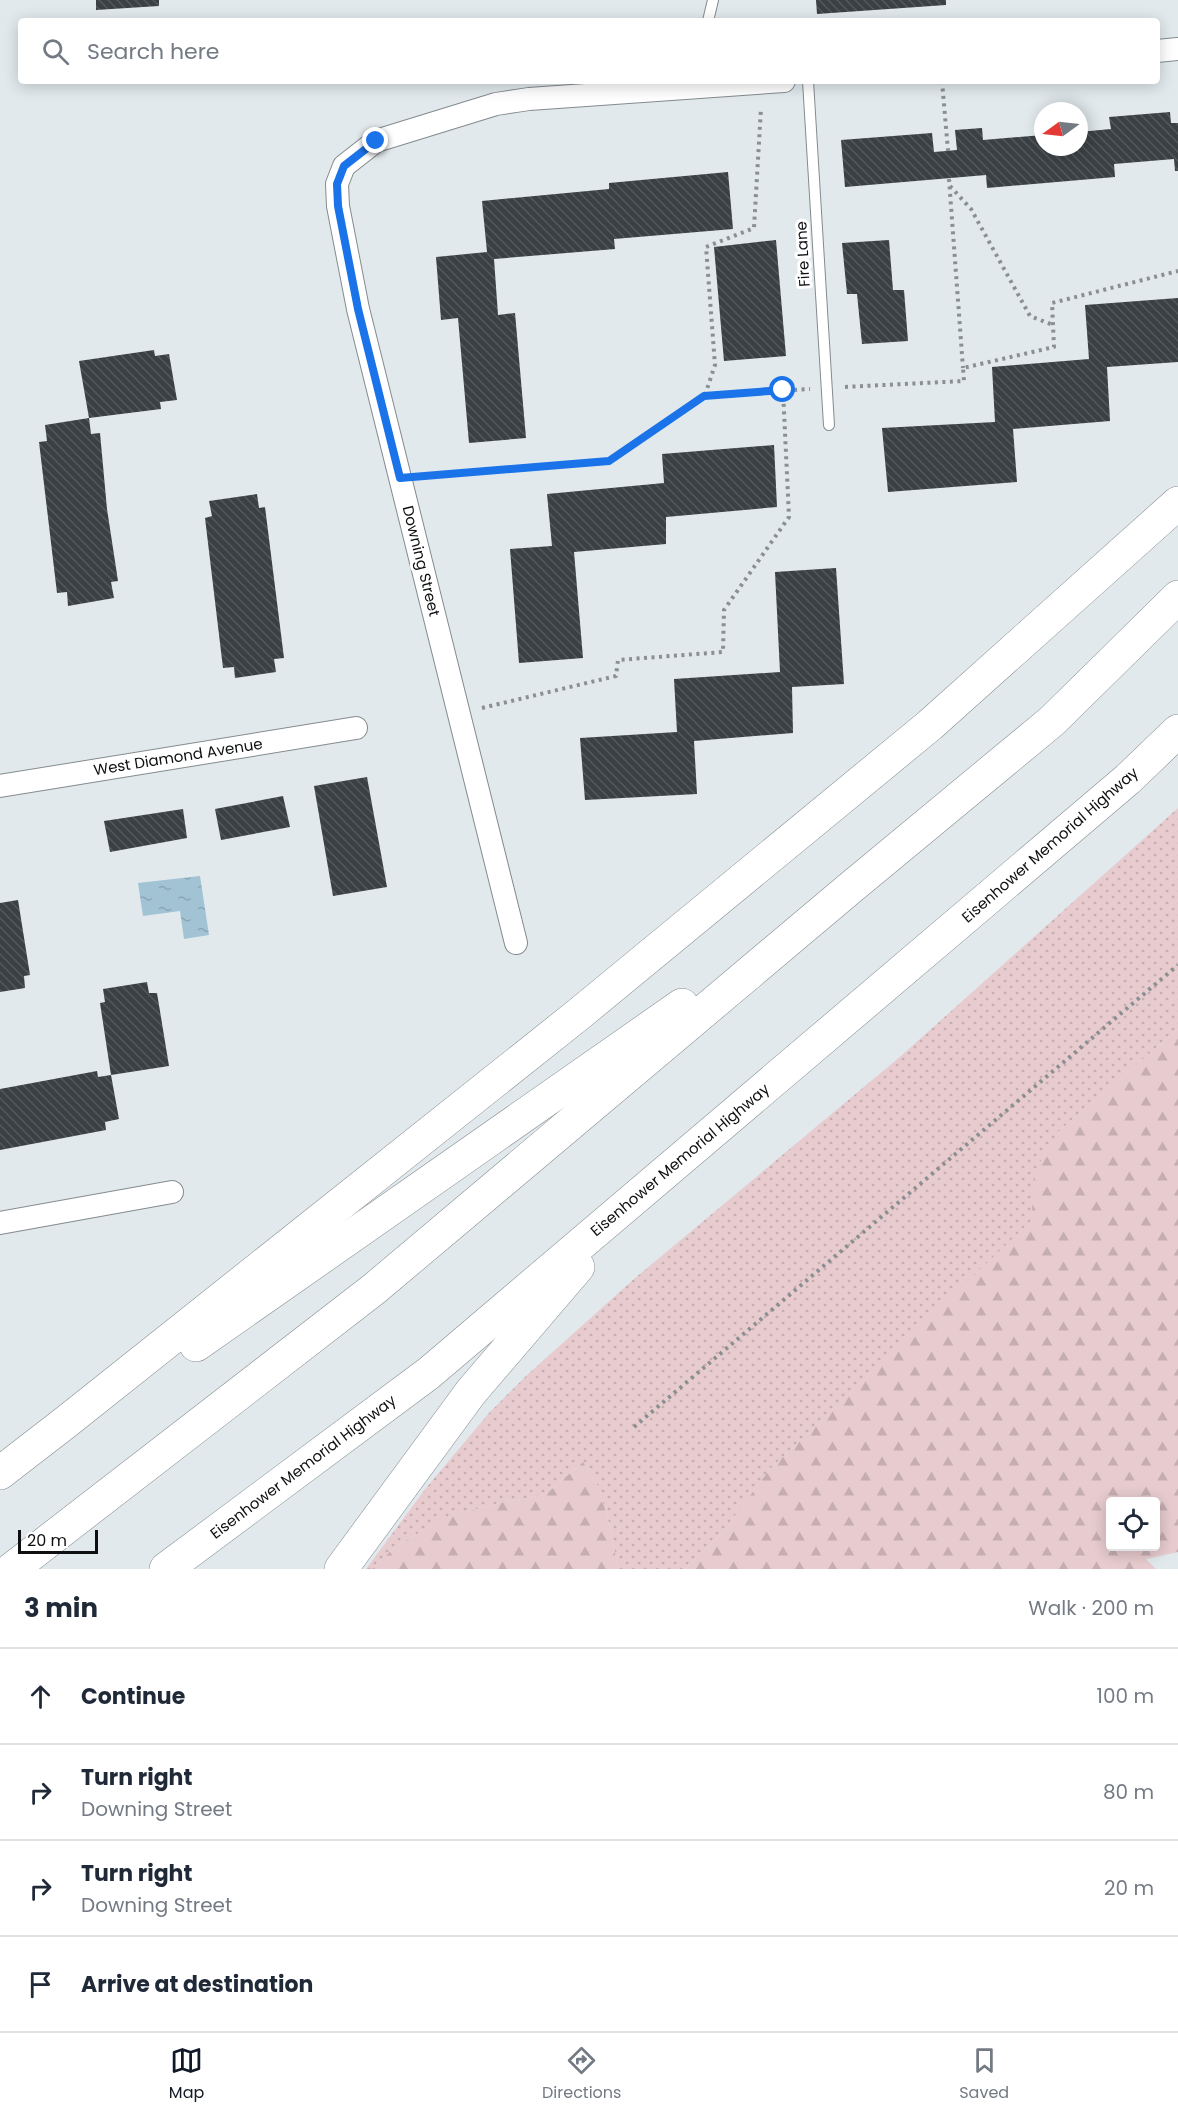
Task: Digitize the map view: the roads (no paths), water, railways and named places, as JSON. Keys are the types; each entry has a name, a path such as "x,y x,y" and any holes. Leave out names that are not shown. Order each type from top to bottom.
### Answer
{"highway":[{"path":"0,1473 569,1022 930,725 1178,503"},
{"path":"12,1569 374,1289 1052,721 1178,597"},
{"name":"Eisenhower Memorial Highway","path":"166,1569 429,1373 1128,779 1178,731"},
{"path":"0,1484 849,889"},
{"path":"341,1569 471,1392 644,1190"}],"street":[{"path":"1160,51 1178,49"},
{"name":"Downing Street","path":"516,943 358,309 338,206 337,184 344,166 376,141 496,104 529,99 708,84"},
{"name":"West Diamond Avenue","path":"0,786 356,728"},
{"path":"0,1222 172,1192"}],"lane":[{"path":"709,18 713,0"},
{"name":"Fire Lane","path":"808,84 829,425"}],"water":[{"path":"200,876 209,935 184,939 180,911 143,916 138,883"}]}
